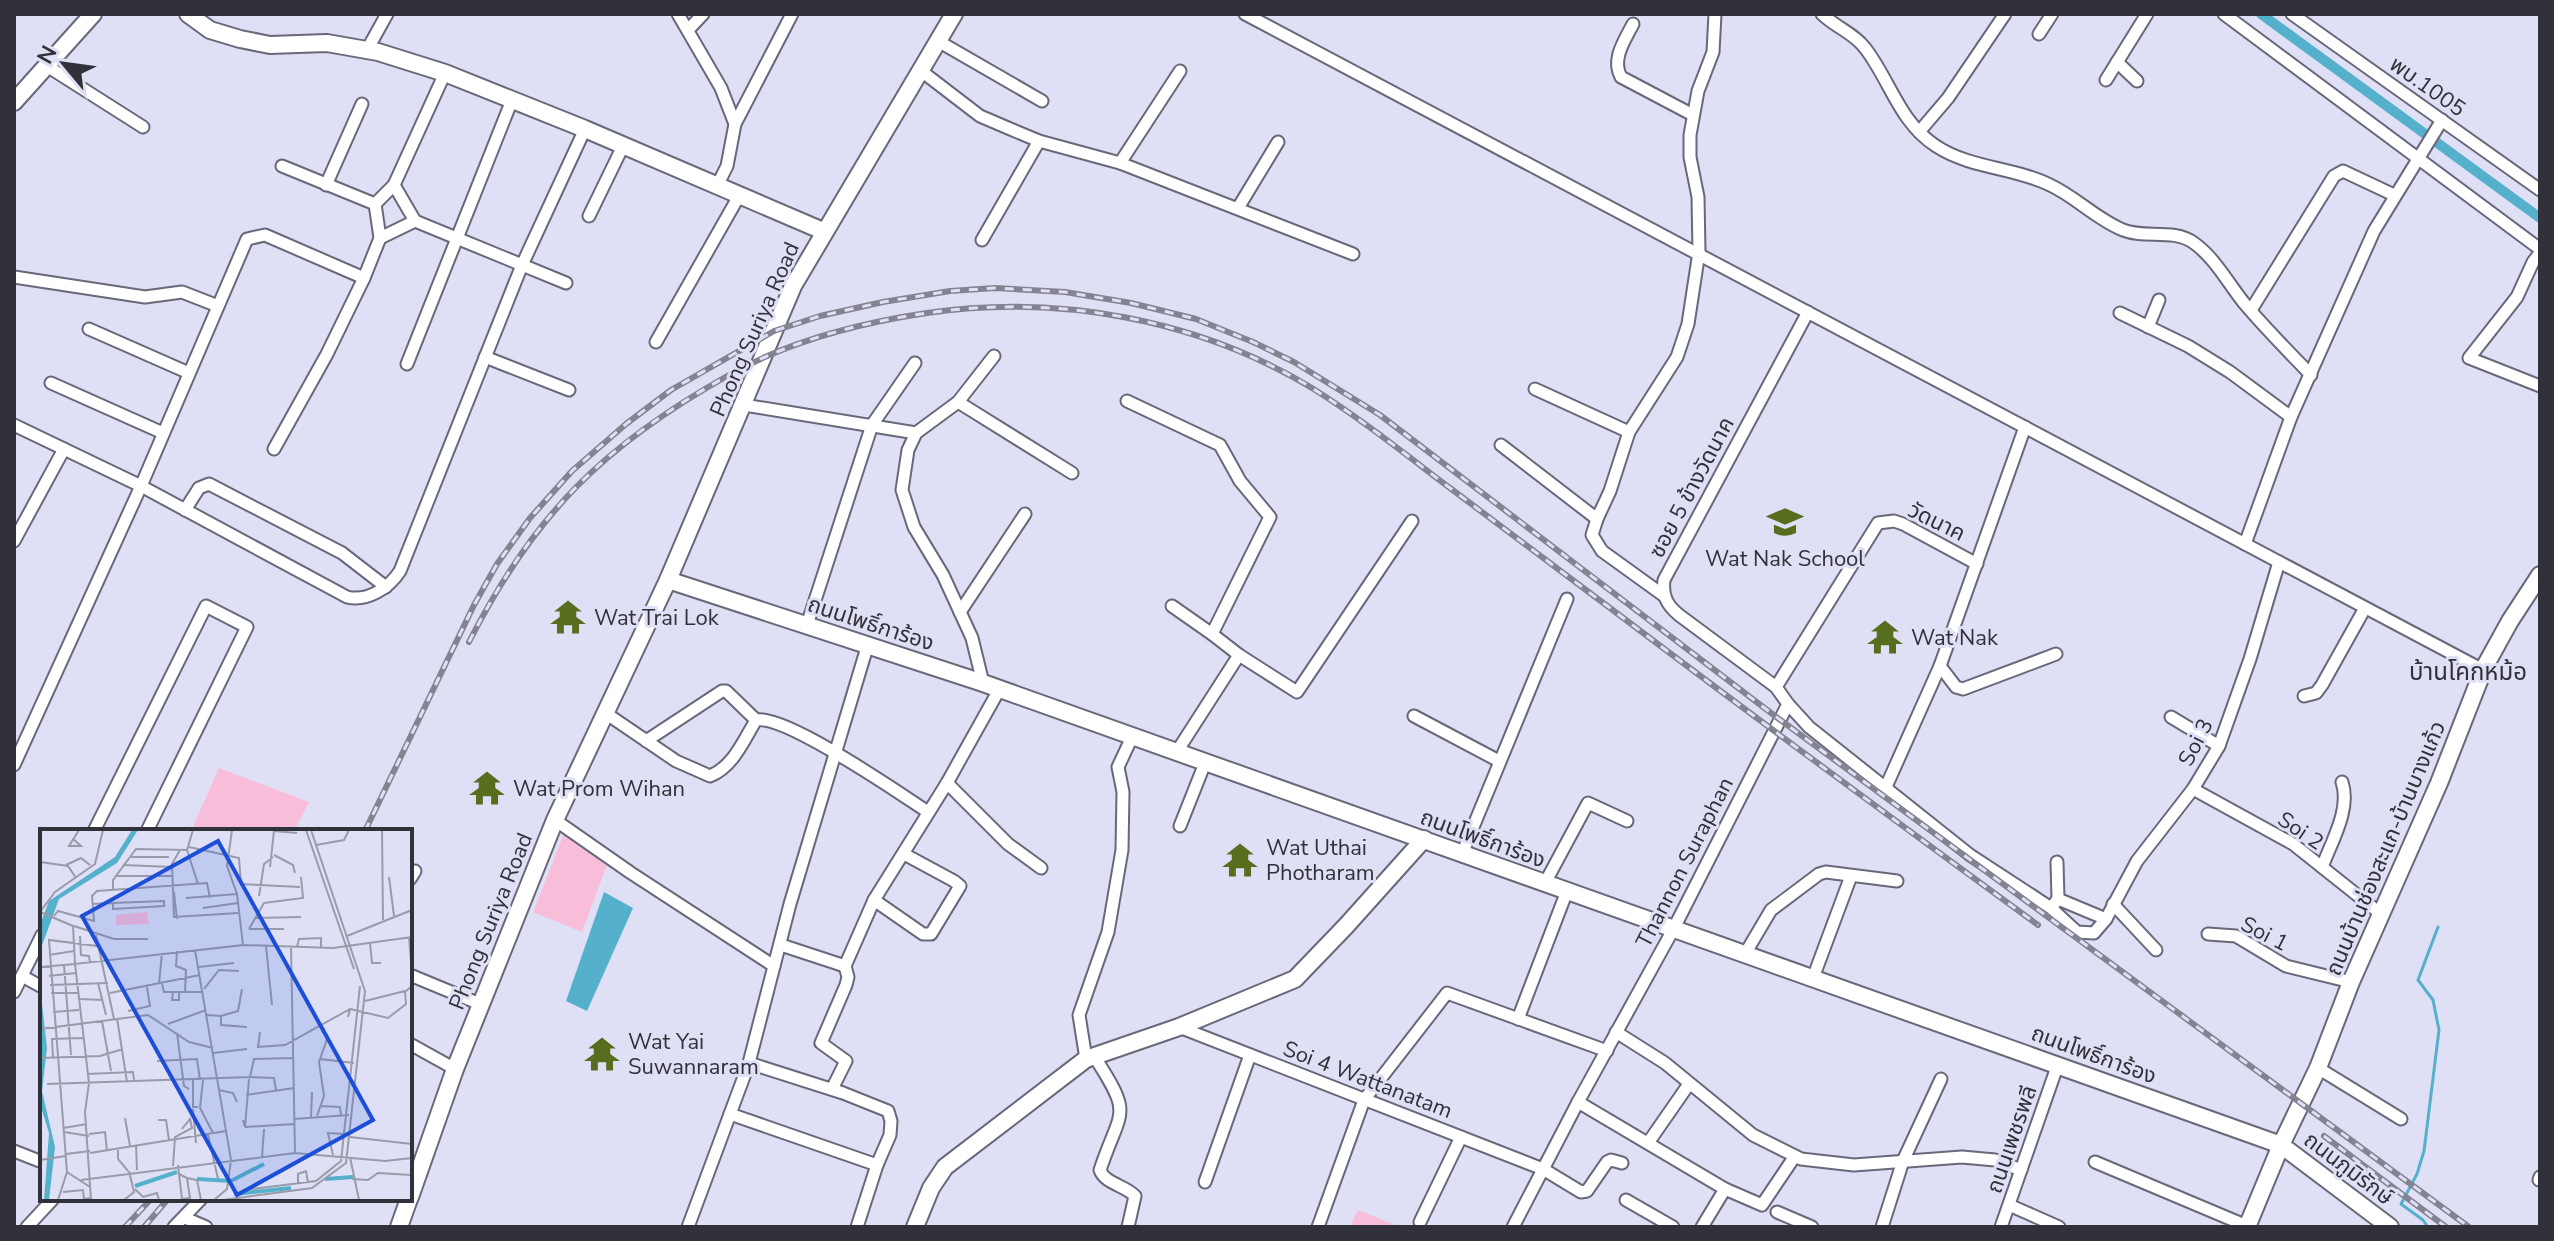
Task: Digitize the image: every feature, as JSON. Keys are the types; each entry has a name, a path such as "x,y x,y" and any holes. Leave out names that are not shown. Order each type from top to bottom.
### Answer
{"street":[{"path":"14,102 93,14"},
{"path":"188,14 210,30 270,45 327,43 367,50 445,73 823,231"},
{"path":"367,50 387,14"},
{"path":"678,14 721,88 735,124"},
{"path":"688,30 703,14"},
{"path":"717,186 727,166 735,124 792,14"},
{"name":"Phong Suriya Road","path":"412,1192 455,1069 555,820 668,580 793,286 954,14"},
{"path":"1245,14 2483,670"},
{"path":"1715,14 1713,52 1698,91 1690,135 1690,157 1698,197 1698,254 1688,324 1677,357 1629,432 1592,535 1602,551 1663,595 1670,608 1776,687 1809,727 1970,855 2054,904 2106,919 2094,933 2077,932 2054,904 2057,862"},
{"path":"1822,14 1858,39 1899,108 1919,132 1936,146 1990,169 2034,178 2051,185 2123,230 2182,236 2196,244 2311,375"},
{"path":"1919,132 1948,98 2005,14"},
{"path":"2039,34 2052,14"},
{"path":"2106,80 2147,14"},
{"path":"2224,14 2421,153 2540,251 2517,297 2469,358 2540,386"},
{"name":"พบ.1005","path":"2292,14 2540,190"},
{"path":"1633,24 1617,61 1621,77 1693,115"},
{"path":"938,41 1042,101"},
{"path":"2117,62 2137,81"},
{"path":"47,66 143,127"},
{"path":"920,70 980,116 1039,141 1120,163 1353,254"},
{"path":"1120,163 1180,71"},
{"path":"375,204 394,185 445,73"},
{"path":"407,364 512,100"},
{"path":"326,185 362,104"},
{"path":"2245,544 2291,417 2374,231 2442,120"},
{"path":"14,425 141,486 347,597 360,598 386,587 400,571 522,265 585,129"},
{"path":"982,240 1039,141"},
{"path":"1238,208 1278,142"},
{"path":"589,216 623,146"},
{"path":"282,166 375,204"},
{"path":"2251,310 2334,176 2343,171 2394,195"},
{"path":"394,185 415,221 566,283"},
{"path":"656,342 739,196"},
{"path":"274,449 327,354 364,278 380,238 375,204"},
{"path":"380,238 415,221"},
{"path":"14,765 141,486 247,239 265,235 364,278"},
{"path":"14,277 145,297 182,292 218,306"},
{"path":"2148,327 2159,300"},
{"name":"ซอย 5 ข้างวัดนาค","path":"1663,595 1664,580 1808,312"},
{"path":"2120,313 2188,346 2230,372 2291,417"},
{"path":"89,329 189,373"},
{"path":"983,683 972,638 943,575 914,527 902,490 908,450 916,433 958,402 994,356"},
{"path":"485,357 569,390"},
{"path":"807,625 872,425 915,363"},
{"path":"51,383 163,433"},
{"path":"1535,389 1629,432"},
{"path":"1127,401 1220,445 1240,481 1270,517 1212,634"},
{"path":"958,402 1072,473"},
{"path":"744,405 916,433"},
{"path":"1885,789 1940,666 2025,427"},
{"path":"1501,445 1597,519"},
{"path":"14,541 64,449"},
{"path":"185,510 199,488 209,484 342,553 386,587"},
{"path":"960,612 1025,514"},
{"path":"1172,606 1297,692 1412,521"},
{"name":"วัดนาค","path":"1776,687 1878,523 1894,521 1903,524 1977,564"},
{"name":"Soi 3","path":"2106,919 2145,849 2193,789 2219,746 2250,659 2279,562"},
{"name":"ถนนบ้านช่องสะแก-บ้านบางแก้ว","path":"2247,1227 2439,783 2483,670 2540,575"},
{"name":"ถนนโพธิ์การ้อง","path":"668,580 983,683 2281,1145"},
{"path":"1462,854 1567,599"},
{"path":"95,829 206,606 247,627 148,829"},
{"path":"2304,696 2316,693 2322,685 2365,608"},
{"path":"688,1227 749,1063 790,904 868,644"},
{"path":"1940,666 1956,687 1963,689 2056,654"},
{"path":"1176,753 1239,655"},
{"path":"832,1089 846,1061 821,1043 846,985 848,977 845,966 874,900 947,783 999,690"},
{"path":"646,741 722,691 726,691 756,720"},
{"name":"Thannon Suraphan","path":"1513,1227 1674,928 1788,704"},
{"path":"604,712 676,761 710,776 719,772 733,757 756,720"},
{"path":"1414,716 1499,761"},
{"path":"2171,717 2219,746"},
{"path":"756,720 764,719 786,726 928,812"},
{"path":"1128,1227 1135,1196 1104,1178 1100,1170 1117,1130 1122,1106 1111,1082 1090,1057 1079,1015 1108,932 1122,850 1123,792 1118,767 1132,737"},
{"path":"1180,826 1205,763"},
{"path":"2322,867 2345,805 2346,794 2342,782"},
{"path":"947,783 1008,844 1041,868"},
{"name":"Soi 2","path":"2193,789 2293,844 2381,914"},
{"path":"1545,883 1588,803 1627,821"},
{"path":"555,820 774,966"},
{"path":"915,1227 931,1188 945,1167 1090,1057 1179,1027 1295,979 1424,839"},
{"path":"874,900 923,934 931,934 960,886 904,854"},
{"path":"1745,954 1771,910 1811,879 1826,872 1897,881"},
{"path":"1813,978 1851,876"},
{"path":"1518,1019 1567,891"},
{"path":"2113,904 2156,950"},
{"name":"Soi 1","path":"2208,934 2236,936 2286,966 2351,982"},
{"path":"14,992 40,939"},
{"path":"781,945 845,966"},
{"path":"22,976 40,986"},
{"path":"412,976 480,1004"},
{"path":"1318,1227 1364,1100 1447,993 1607,1051"},
{"name":"Soi 4 Wattanatam","path":"1179,1027 1543,1169 1584,1192 1607,1162 1622,1163"},
{"path":"1616,1032 1665,1063 1753,1135 1801,1159 1854,1165 1962,1157 1995,1160 2021,1170"},
{"path":"412,1045 455,1069"},
{"path":"1205,1182 1250,1055"},
{"path":"749,1063 877,1105 890,1116 890,1135 857,1227"},
{"name":"ถนนเพชรพลี","path":"2001,1227 2058,1064"},
{"path":"2318,1068 2401,1119"},
{"path":"1882,1227 1903,1161 1941,1079"},
{"path":"1648,1143 1689,1084"},
{"path":"1578,1102 1725,1189 1762,1205 1795,1156"},
{"path":"730,1114 877,1165"},
{"path":"1420,1222 1461,1137"},
{"name":"ถนนภูมิรักษ์","path":"2281,1145 2390,1227"},
{"path":"14,1151 40,1161"},
{"path":"2095,1162 2247,1227"},
{"path":"1702,1227 1725,1189"},
{"path":"1626,1200 1673,1227"},
{"path":"27,1227 51,1201"},
{"path":"174,1227 199,1201"},
{"name":"Phong Suriya Road","path":"399,1227 409,1201"},
{"path":"2009,1205 2059,1227"},
{"path":"1777,1212 1812,1227"},
{"path":"185,1218 206,1227"}],"shaded area":[{"path":"219,768 309,802 295,829 192,829"},
{"path":"565,831 608,862 582,932 533,912"},
{"path":"1358,1210 1400,1227 1350,1227"}],"water":[{"path":"604,892 633,908 587,1011 566,1001"}],"waterway":[{"path":"2261,14 2540,218"},
{"path":"2428,1227 2401,1204 2417,1174 2424,1151 2439,1030 2433,1000 2418,980 2438,927"}],"railway":[{"path":"366,829 474,605 497,564 530,518 572,471 671,390 774,331 820,316 883,302 950,291 995,288 1065,292 1131,303 1196,319 1253,342 1294,362 1380,415 1779,719 2469,1227"},
{"path":"469,642 519,556 576,487 645,428 752,363 825,335 927,313 1026,307 1076,310 1126,318 1222,344 1312,388 1382,436 2038,925"},
{"path":"2324,1136 2446,1227"},
{"path":"125,1227 149,1201"},
{"path":"144,1227 166,1201"}],"place":[{"name":"Wat Nak School","path":"1785,522"},
{"name":"Wat Trai Lok","path":"568,617"},
{"name":"Wat Nak","path":"1885,637"},
{"name":"Wat Prom Wihan","path":"487,788"},
{"name":"Wat Uthai Photharam","path":"1240,860"},
{"name":"Wat Yai Suwannaram","path":"602,1054"}],"district":[{"name":"บ้านโคกหม้อ","path":"2468,672"}]}
